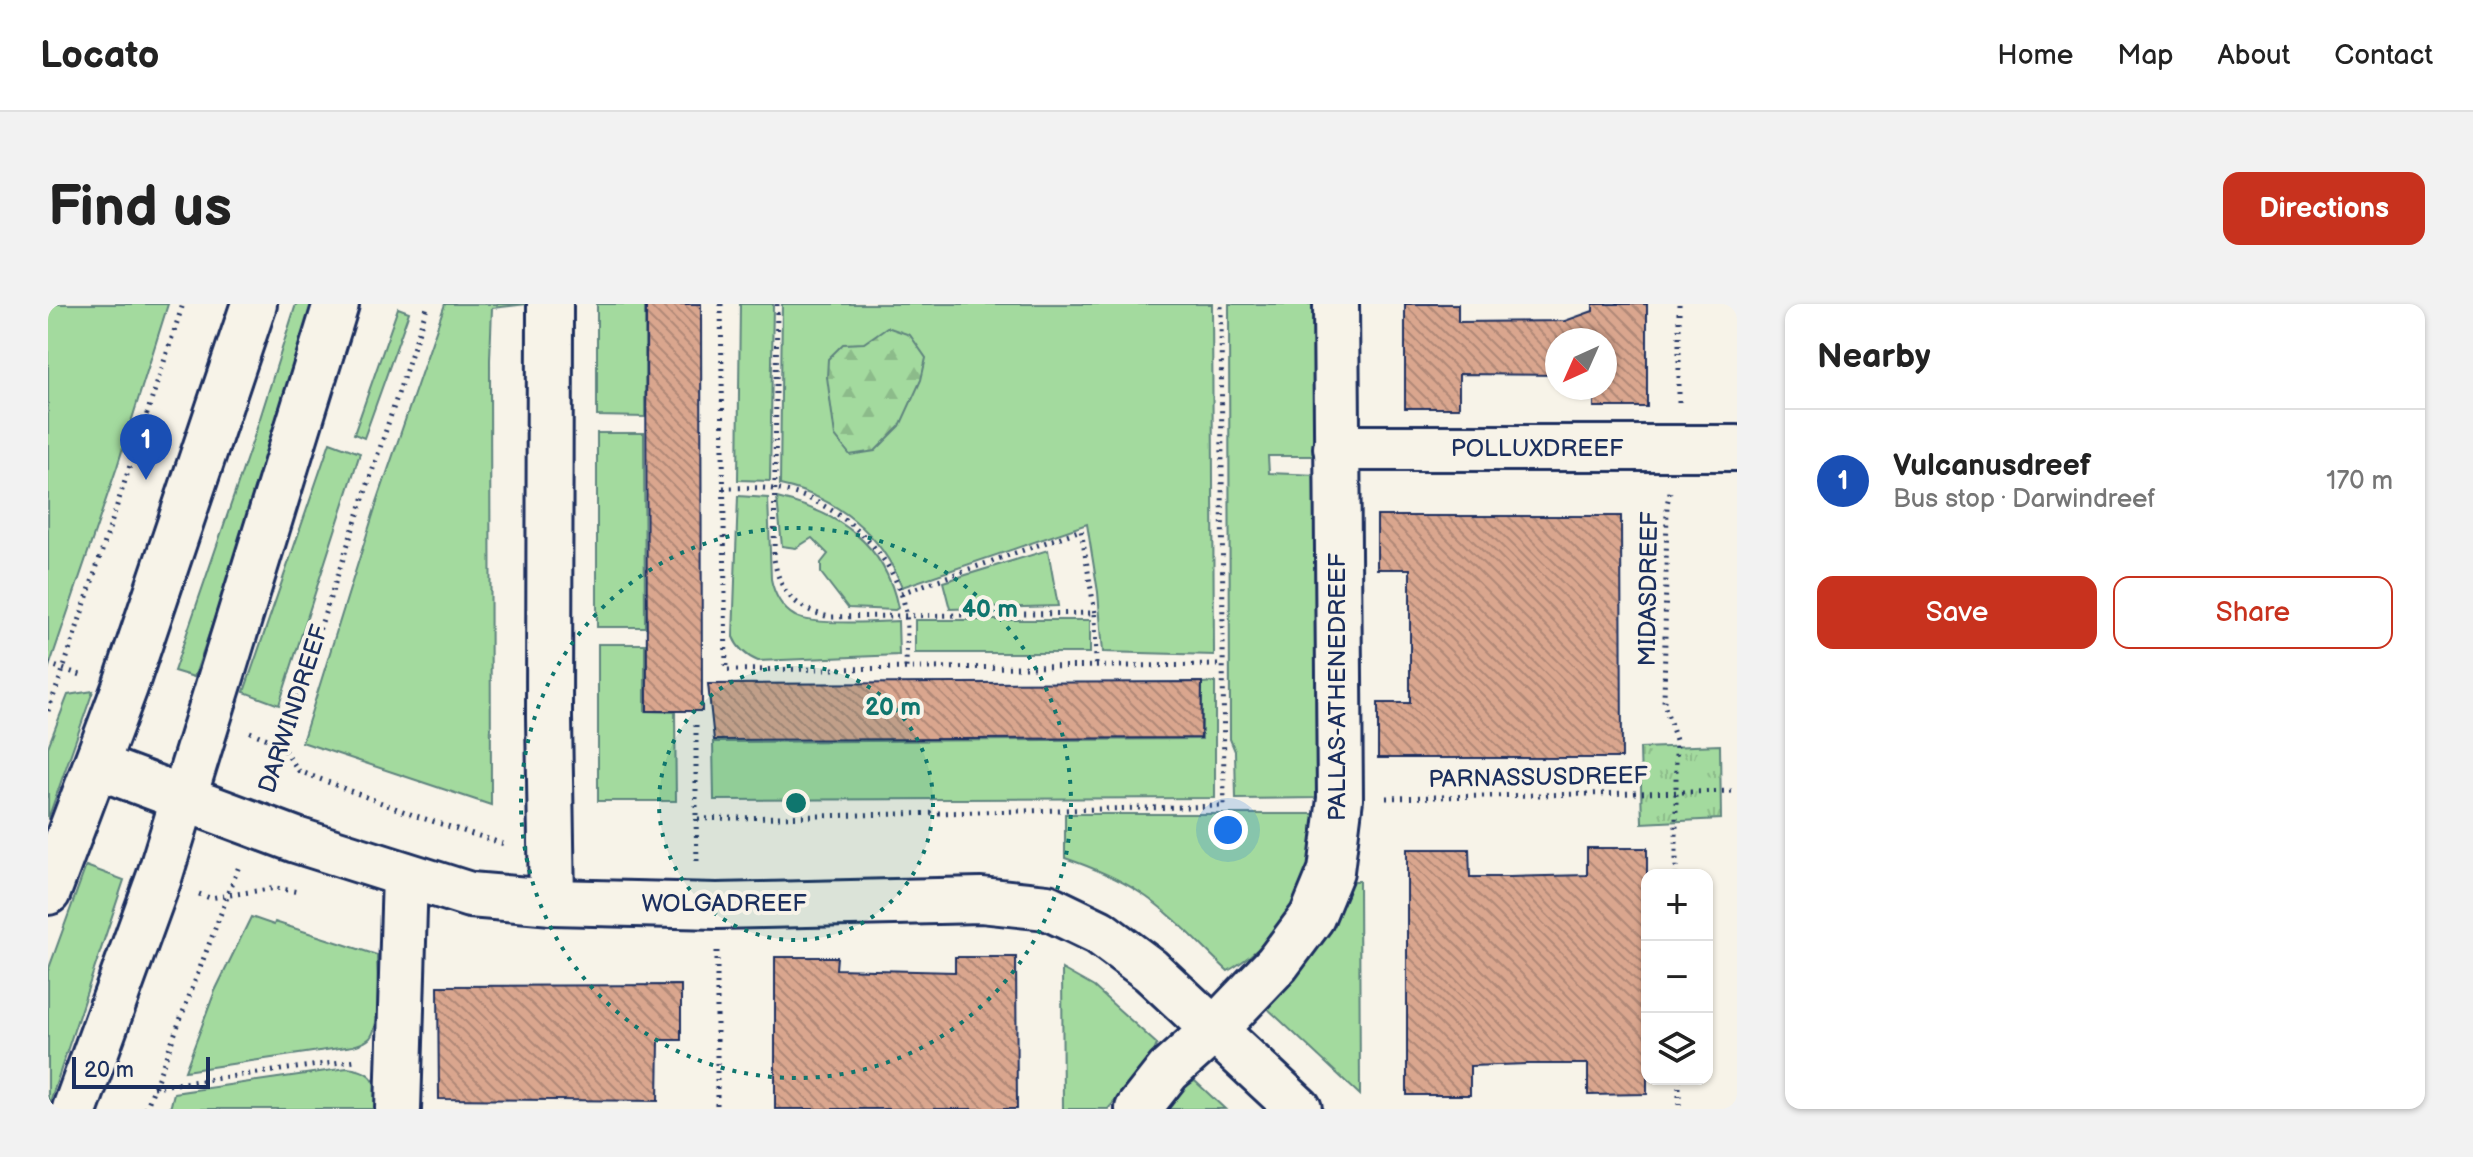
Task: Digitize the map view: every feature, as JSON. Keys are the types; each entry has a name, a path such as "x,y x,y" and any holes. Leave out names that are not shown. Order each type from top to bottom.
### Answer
{"street":[{"path":"48,892 125,687 254,304"},
{"path":"75,1109 185,799 336,304"},
{"path":"550,304 552,902"},
{"name":"PALLAS-ATHENEDREEF","path":"1138,1109 1168,1071 1215,1029 1277,964 1312,917 1331,871 1340,799 1336,304"},
{"name":"POLLUXDREEF","path":"1336,448 1737,448"},
{"name":"WOLGADREEF","path":"97,766 255,825 470,895 552,902 717,906 981,900 1047,907 1099,932 1150,970 1299,1109"},
{"path":"398,1109 405,875"}],"path":[{"path":"48,711 183,304"},
{"name":"DARWINDREEF","path":"146,1109 255,825 428,304"},
{"path":"721,304 726,670 1222,665"},
{"path":"777,304 774,559 777,576 795,602 812,613 829,617 1095,613"},
{"path":"696,725 696,819 1224,806 1221,304"},
{"name":"MIDASDREEF","path":"1676,869 1676,740 1664,704 1667,504 1679,447 1679,304"},
{"path":"723,488 773,489 810,499 843,517 875,548 901,593 906,615 906,669"},
{"path":"901,593 1081,530 1095,613 1096,667"},
{"path":"48,664 125,687"},
{"path":"210,718 280,744 299,771 413,815 508,845"},
{"name":"PARNASSUSDREEF","path":"1340,799 1737,791"},
{"path":"717,906 717,1109"},
{"path":"153,1087 400,1054"},
{"path":"1679,1085 1679,1109"}],"green space":[{"path":"48,304 168,304 48,670"},
{"path":"296,304 322,304 195,675 174,671 256,431"},
{"path":"445,304 527,304 492,308 491,805 302,742 377,502"},
{"path":"597,304 645,304 645,417 597,416"},
{"path":"740,304 773,304 770,481 738,480"},
{"path":"782,304 1212,304 1214,655 1103,652 1098,592 1087,524 902,587 882,550 854,520 820,498 780,485"},
{"path":"1229,304 1316,304 1317,456 1268,456 1269,473 1317,475 1319,798 1236,799 1235,751 1230,739"},
{"path":"398,308 409,312 364,438 354,434"},
{"path":"887,327 910,335 926,358 921,380 900,426 875,451 850,455 835,436 827,377 828,359 843,344 864,343"},
{"path":"597,433 644,433 645,627 597,627"},
{"path":"330,442 360,453 279,705 244,692"},
{"path":"738,496 768,498 771,579 776,595 786,609 795,616 815,621 898,621 899,655 758,661 743,652 733,637"},
{"path":"777,498 820,512 856,534 882,565 898,608 848,608 821,573 821,563 828,554 812,538 796,548 782,546"},
{"path":"1048,550 1058,606 950,609 943,582"},
{"path":"915,620 1090,620 1090,653 915,653"},
{"path":"598,644 645,644 645,711 675,712 676,801 598,801"},
{"path":"1215,682 1215,798 714,800 713,742 1202,739 1202,683"},
{"path":"93,691 48,819 48,747 68,695"},
{"path":"1720,745 1721,819 1642,823 1640,748"},
{"path":"1065,814 1317,814 1313,858 1292,907 1256,950 1228,971 1151,900 1112,877 1065,858"},
{"path":"86,866 124,880 48,1108 48,971"},
{"path":"1350,881 1359,881 1360,1095 1267,1008 1340,908"},
{"path":"251,917 377,955 376,1022 370,1038 353,1046 185,1071 215,991"},
{"path":"1062,969 1094,987 1157,1044 1150,1062 1108,1109 1063,1109"},
{"path":"347,1068 364,1072 373,1080 377,1109 170,1109 174,1093"},
{"path":"1195,1081 1225,1109 1163,1109 1181,1089"}],"building":[{"path":"646,304 701,304 702,711 647,711"},
{"path":"1405,304 1458,304 1458,322 1565,321 1593,311 1593,304 1647,304 1647,407 1594,407 1594,400 1617,400 1617,328 1545,328 1545,375 1459,374 1459,408 1405,408"},
{"path":"1377,516 1621,516 1622,758 1378,758 1378,703 1410,703 1410,569 1377,569"},
{"path":"1202,682 1201,738 714,740 708,684"},
{"path":"1587,848 1647,848 1647,869 1641,869 1641,1085 1647,1085 1647,1094 1588,1095 1588,1064 1528,1064 1470,1066 1470,1095 1407,1095 1407,849 1469,849 1470,877 1587,875"},
{"path":"775,957 837,957 836,969 955,972 955,957 1016,957 1017,1109 775,1109"},
{"path":"681,985 681,1040 659,1040 658,1101 439,1099 438,986"}],"place":[{"name":"Vulcanusdreef","path":"146,480"}]}
